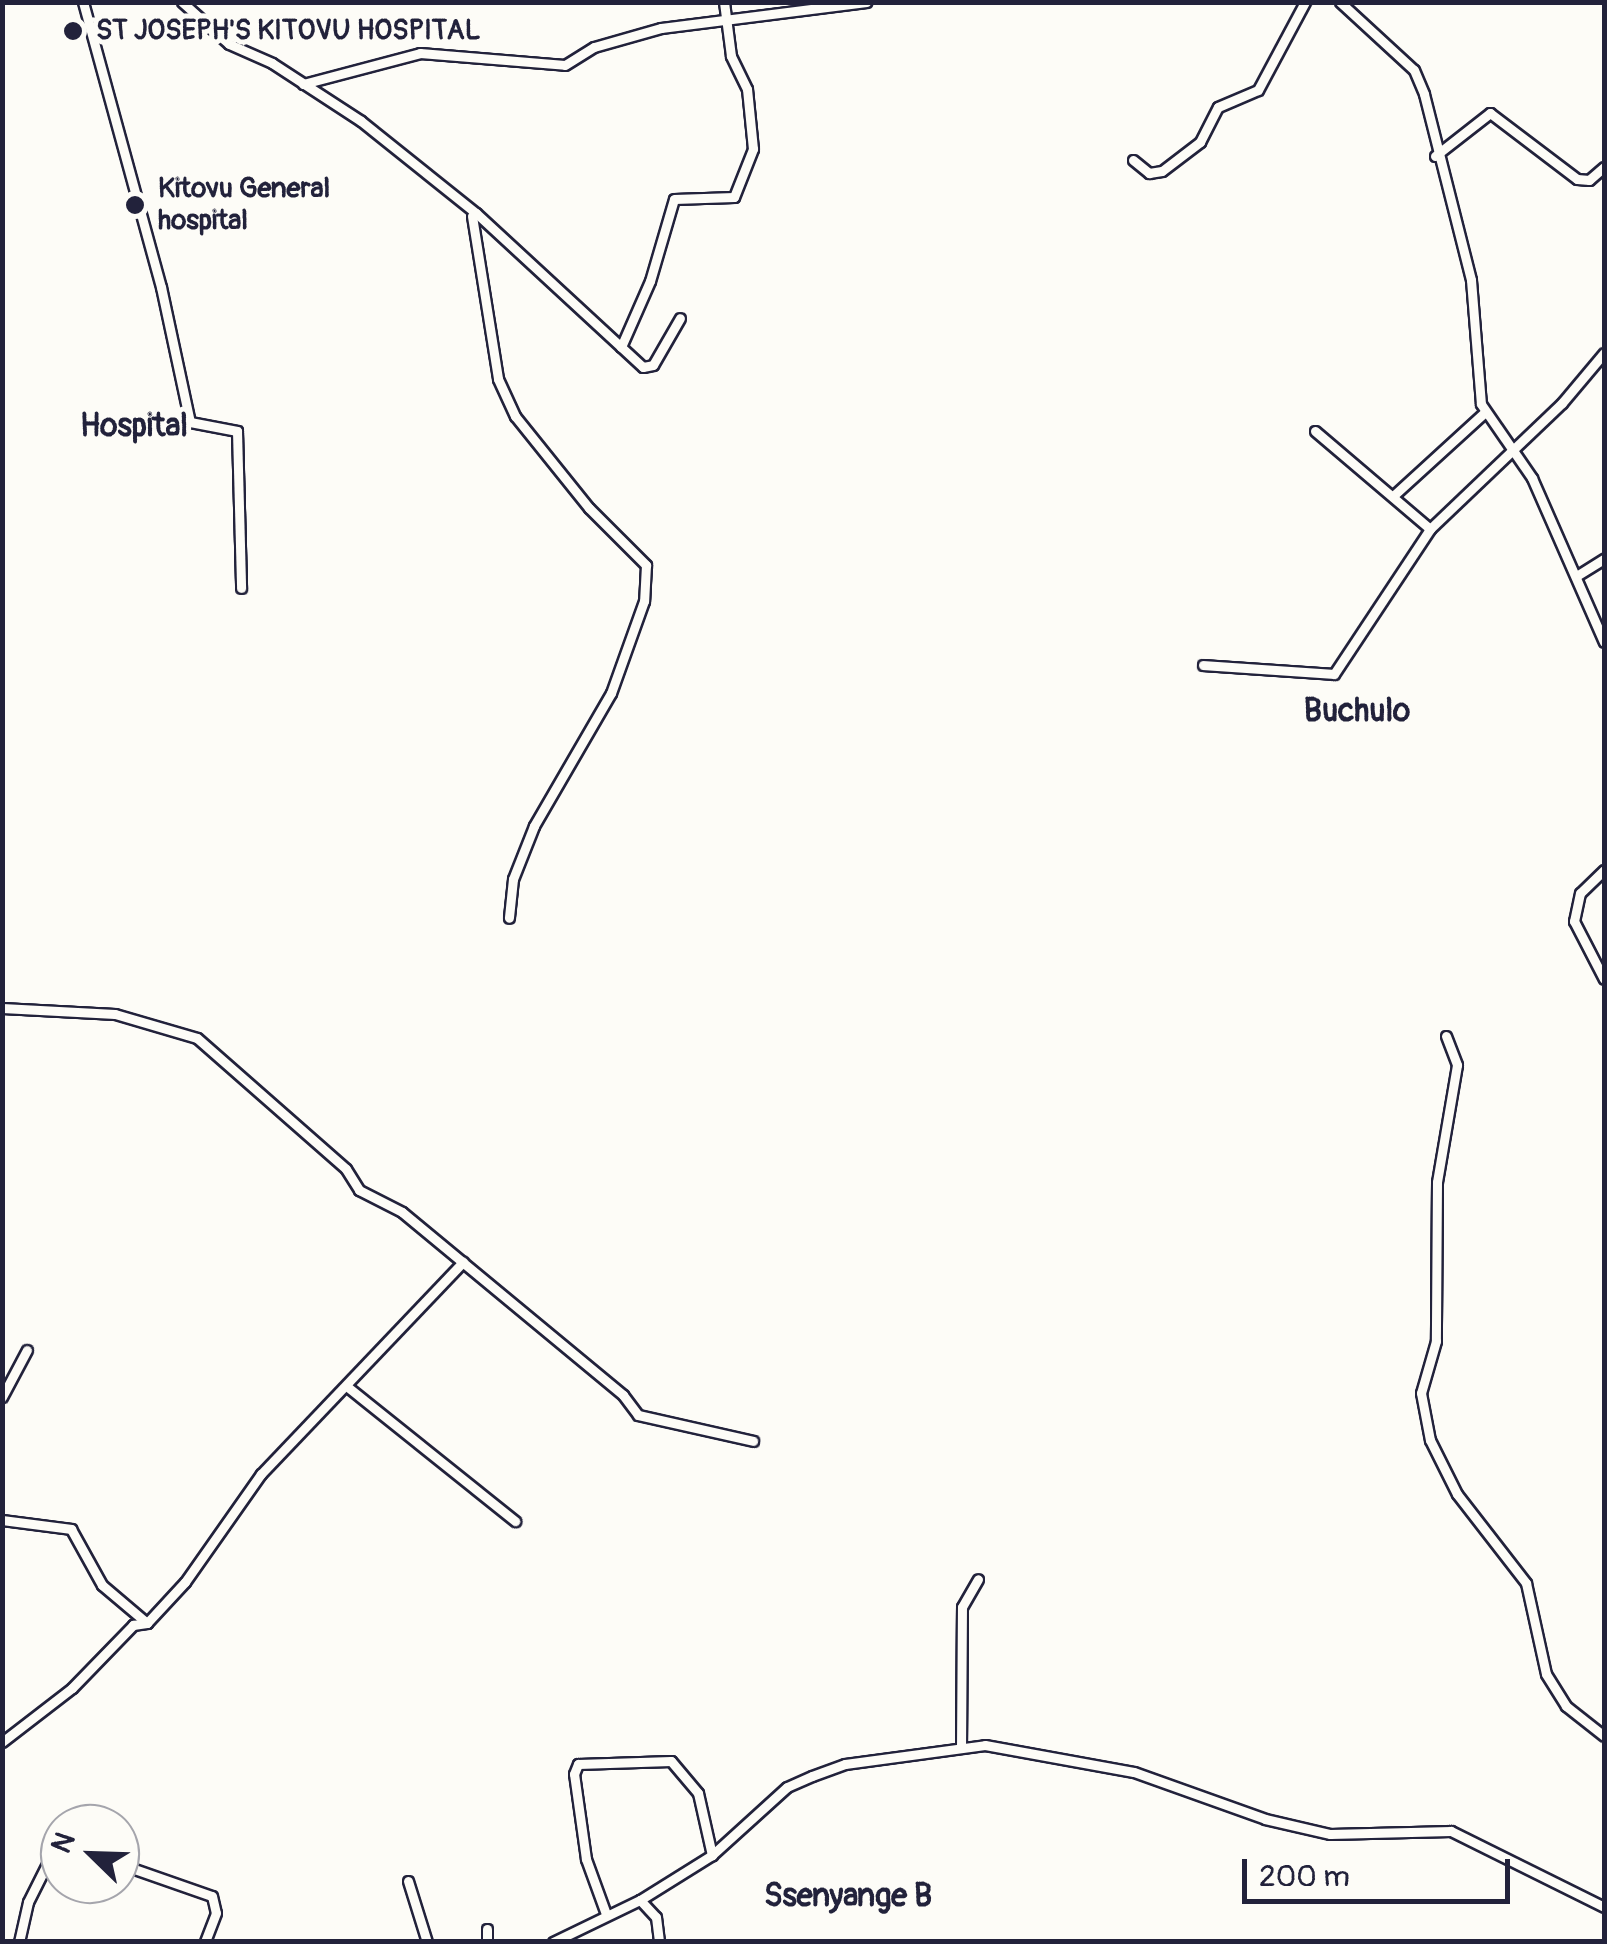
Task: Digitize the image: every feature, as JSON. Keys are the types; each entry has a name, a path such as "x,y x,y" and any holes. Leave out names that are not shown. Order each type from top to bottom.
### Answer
{"street":[{"path":"83,2 161,287 190,422 237,431 241,588"},
{"path":"182,2 229,44 361,121 648,368 680,318"},
{"path":"622,347 650,281 674,198 734,196 753,149 747,89 726,24 724,2"},
{"path":"303,84 420,52 565,65 594,47 661,28 726,24 866,2"},
{"path":"1133,160 1149,172 1162,171 1200,142 1218,107 1258,90 1305,2"},
{"path":"1340,2 1414,70 1471,280 1484,413 1514,448 1578,575 1604,642"},
{"path":"1435,156 1490,113 1577,178 1589,180 1604,168"},
{"path":"472,216 498,379 515,416 589,508 646,565 644,601 611,693 534,826 512,878 509,918"},
{"path":"1203,665 1334,674 1430,529 1604,353"},
{"path":"1393,496 1484,413"},
{"path":"1314,431 1430,529"},
{"path":"1578,575 1604,558"},
{"path":"1604,870 1580,893 1574,921 1604,980"},
{"path":"2,1008 116,1014 197,1038 346,1168 359,1190 402,1212 623,1394 638,1415 754,1441"},
{"path":"1446,1036 1457,1065 1437,1182 1436,1342 1421,1394 1430,1440 1457,1494 1526,1583 1546,1674 1566,1706 1604,1736"},
{"path":"2,1742 72,1688 133,1625 147,1622 185,1582 261,1474 349,1388 463,1262"},
{"path":"2,1397 27,1350"},
{"path":"349,1388 514,1521"},
{"path":"2,1520 71,1529 102,1586 147,1622"},
{"path":"961,1748 962,1607 978,1579"},
{"path":"553,1942 640,1900 712,1855 787,1788 812,1776 961,1748 1006,1745 1134,1772 1330,1834 1451,1830 1604,1907"},
{"path":"606,1914 586,1859 574,1774 578,1764 671,1761 698,1793 712,1855"},
{"path":"140,1871 212,1896 216,1913 205,1942"},
{"path":"19,1942 28,1902 40,1878"},
{"path":"408,1880 427,1942"},
{"path":"640,1900 656,1917 658,1942"},
{"path":"487,1929 487,1942"}],"place":[{"name":"ST JOSEPH'S KITOVU HOSPITAL","path":"73,31"},
{"name":"Kitovu General hospital","path":"135,205"}],"district":[{"name":"Hospital","path":"134,426"},
{"name":"Buchulo","path":"1357,711"},
{"name":"Ssenyange B","path":"848,1896"}]}
